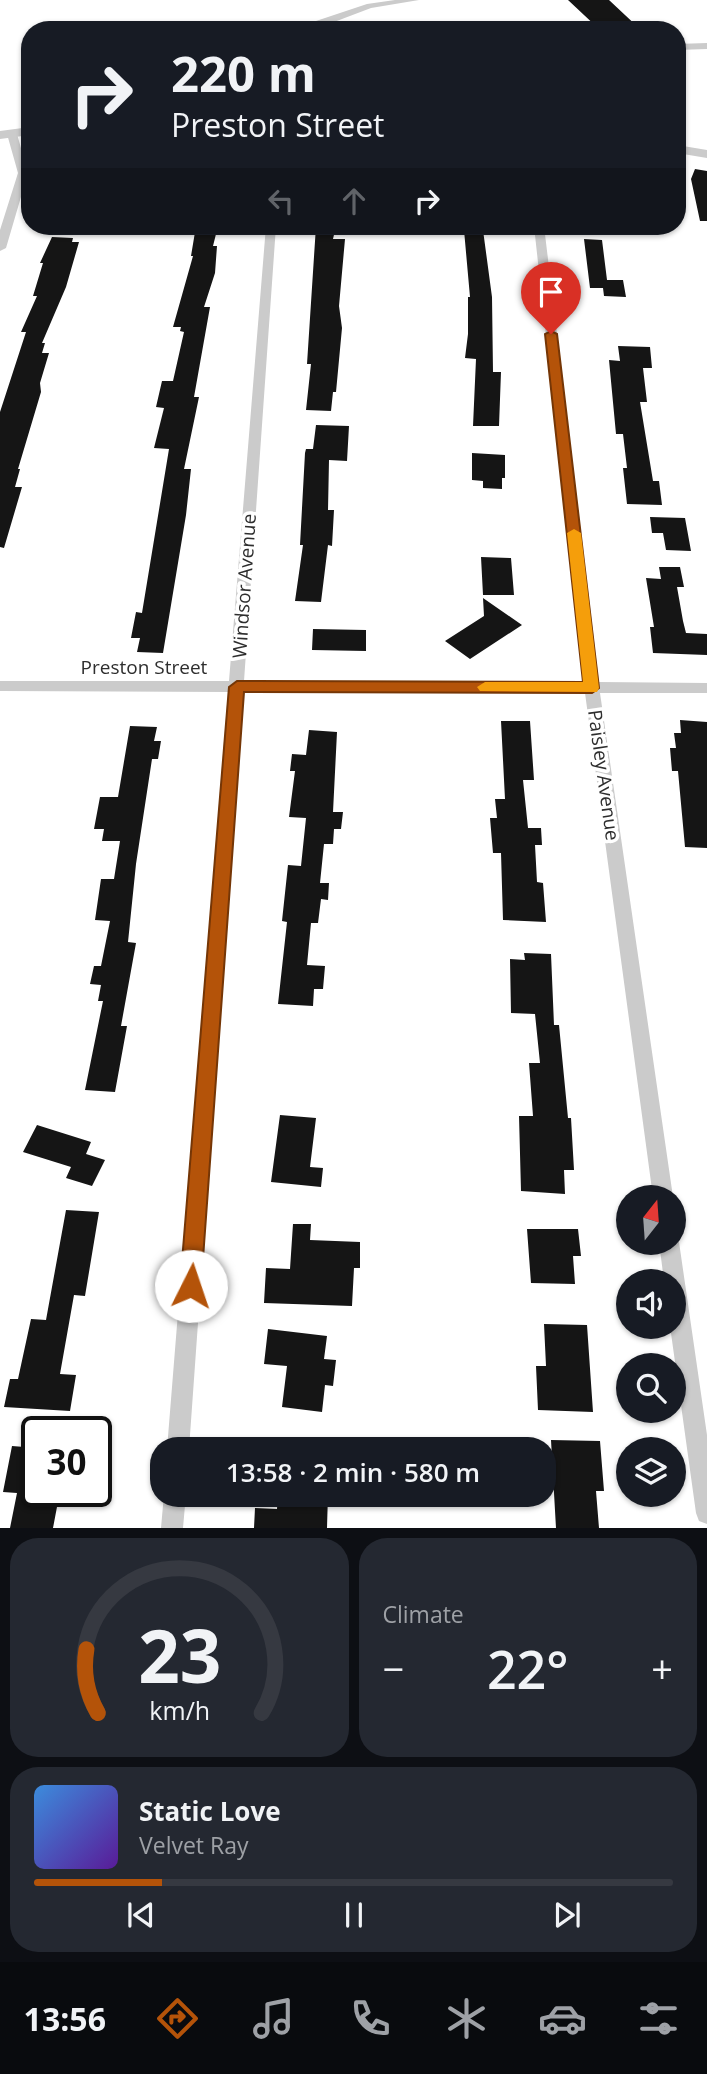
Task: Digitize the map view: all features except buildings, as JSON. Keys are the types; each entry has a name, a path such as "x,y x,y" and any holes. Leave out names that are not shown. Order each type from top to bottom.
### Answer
{"street":[{"path":"325,21 370,6 415,0"},
{"path":"686,47 707,46"},
{"path":"6,135 21,169"},
{"path":"686,150 707,154"},
{"path":"0,248 21,180"},
{"name":"Windsor Avenue","path":"179,1437 270,235"},
{"name":"Paisley Avenue","path":"540,235 592,688 661,1185"},
{"name":"Preston Street","path":"0,686 707,688"},
{"path":"671,1255 707,1513"},
{"path":"172,1528 174,1507"}],"slow traffic":[{"path":"485,687 592,688 574,533"}],"route":[{"path":"191,1286 237,687 592,688 551,334"}]}
